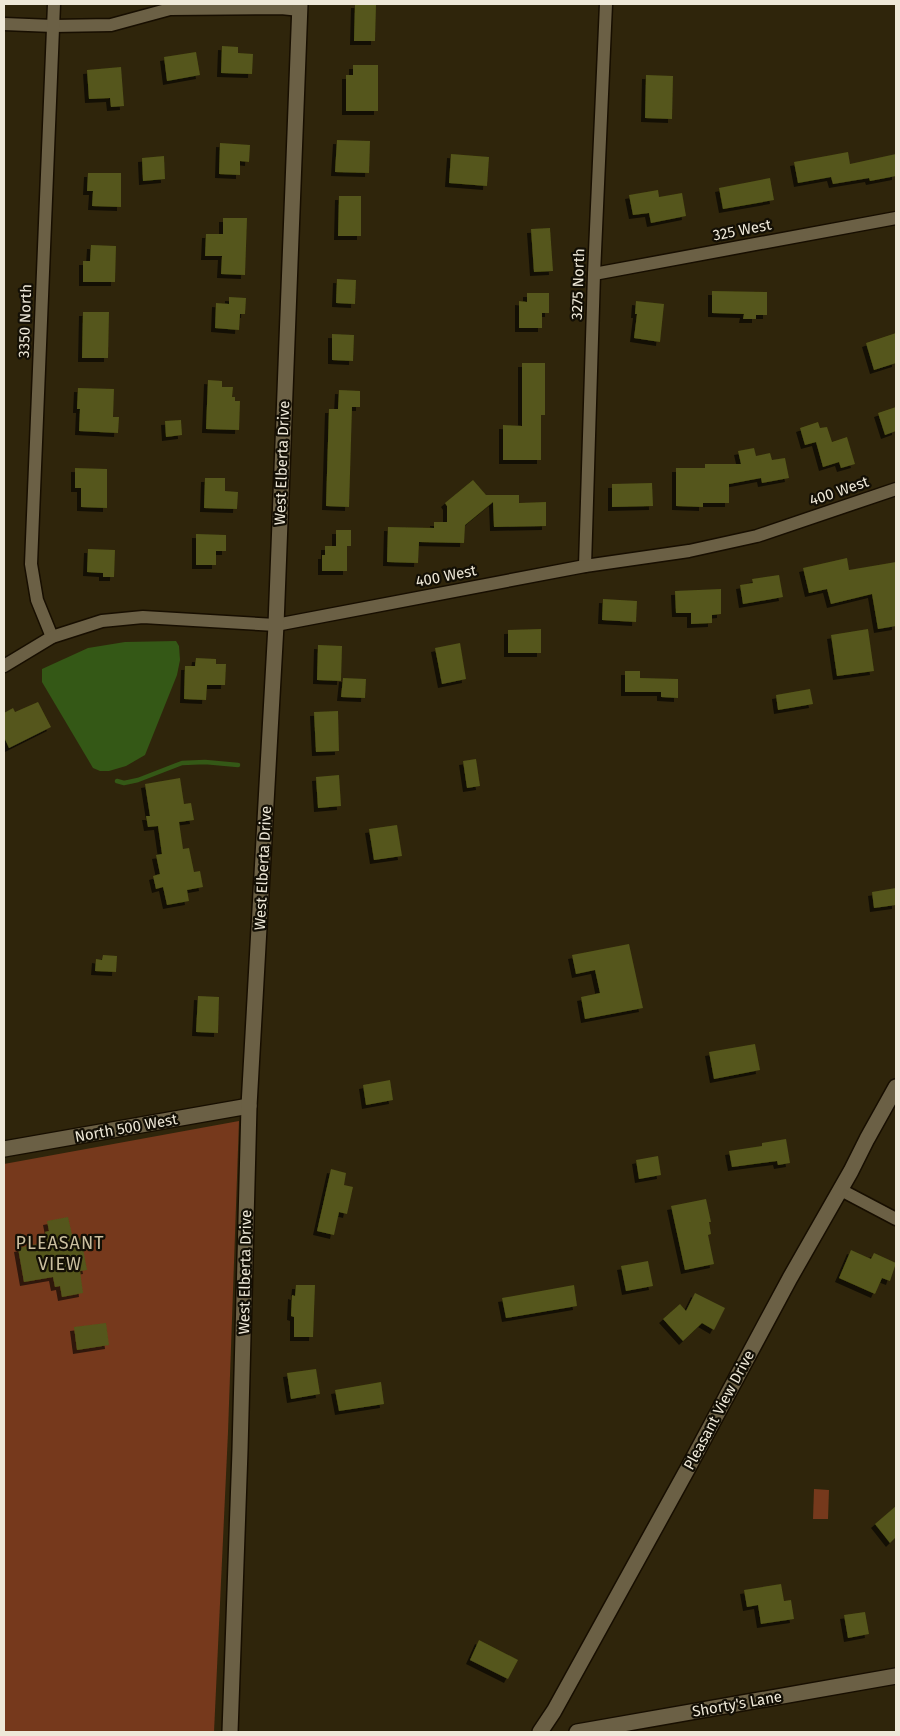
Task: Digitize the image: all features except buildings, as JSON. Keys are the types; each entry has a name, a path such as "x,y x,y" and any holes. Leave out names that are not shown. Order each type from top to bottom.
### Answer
{"main road":[{"name":"West Elberta Drive","path":"230,1732 249,1106 276,625 300,7"},
{"name":"Pleasant View Drive","path":"540,1732 554,1711 688,1470 790,1278 841,1190 896,1088"},
{"name":"North 500 West","path":"4,1149 249,1106"},
{"name":"Shorty's Lane","path":"577,1732 896,1676"}],"street":[{"name":"3350 North","path":"52,636 37,600 31,564 54,4"},
{"name":"3275 North","path":"585,566 594,274 606,4"},
{"path":"4,24 53,26 111,25 170,9 300,7"},
{"name":"325 West","path":"594,274 896,218"},
{"name":"400 West","path":"4,666 52,636 102,621 143,617 276,625 585,566 689,551 757,536 896,489"},
{"path":"841,1190 896,1219"}],"shaded area":[{"path":"176,641 179,646 180,660 177,675 145,755 126,766 109,771 100,771 93,768 42,682 42,669 88,648 125,642"},
{"path":"239,1121 228,1432 214,1732 4,1732 4,1164"},
{"path":"814,1489 829,1490 828,1519 813,1519"}],"waterway":[{"path":"117,781 124,783 138,780 182,763 205,762 238,765"}],"district":[{"name":"PLEASANT VIEW","path":"60,1253"}]}
